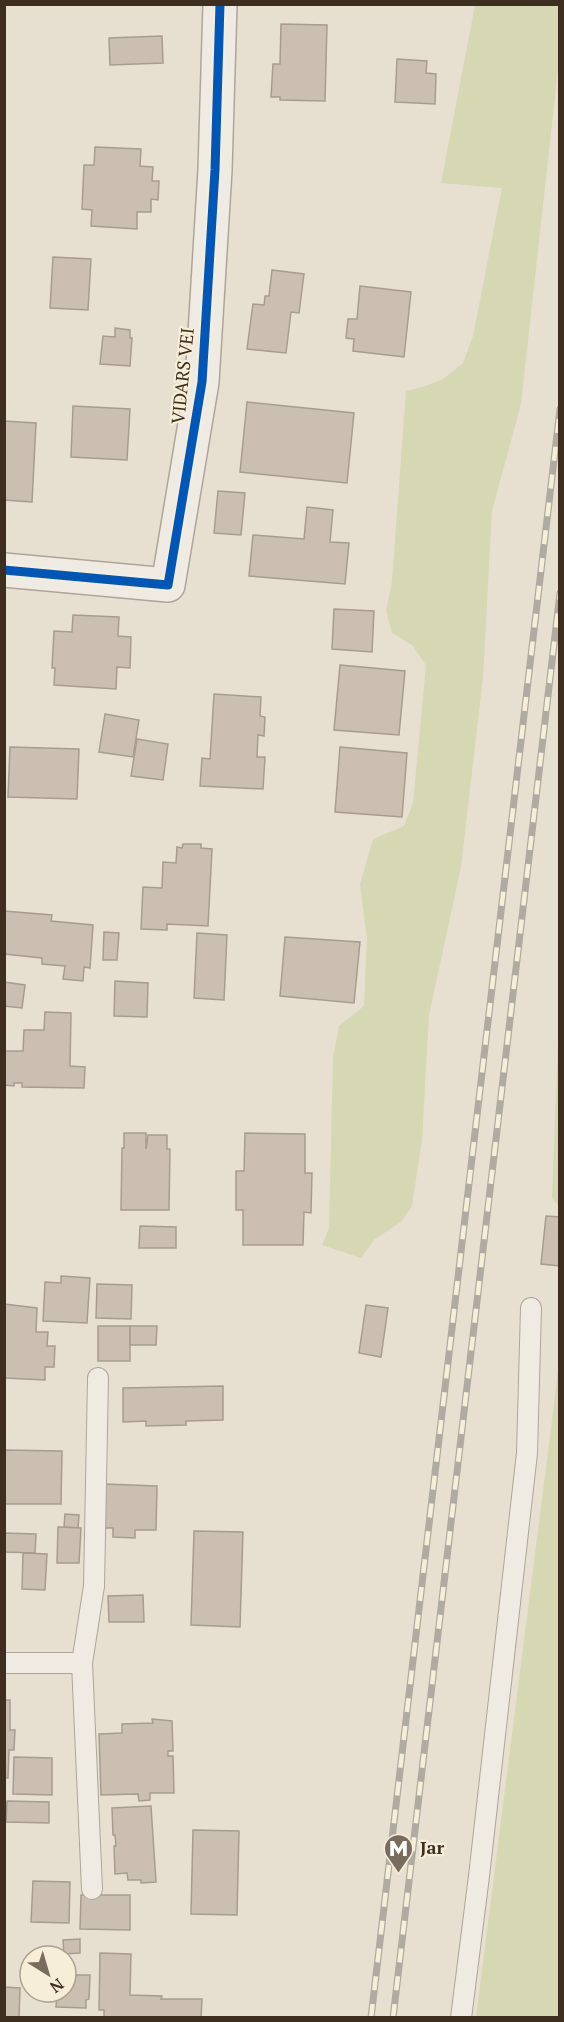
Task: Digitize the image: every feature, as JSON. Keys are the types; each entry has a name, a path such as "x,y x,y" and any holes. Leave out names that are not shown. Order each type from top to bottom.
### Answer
{"street":[{"name":"VIDARS VEI","path":"4,570 168,585 202,382 215,170 220,4"}],"lane":[{"path":"461,2018 527,1453 531,1308"},
{"path":"92,1889 82,1663 94,1586 98,1378"},
{"path":"4,1663 82,1663"}],"green space":[{"path":"475,5 559,5 559,61 521,404 492,511 483,677 461,867 429,1015 422,1140 412,1206 401,1222 375,1239 361,1258 322,1245 329,1228 333,1057 339,1026 364,1006 367,939 360,884 373,839 404,826 413,803 426,665 412,645 392,633 386,611 392,581 406,391 443,379 463,363 473,336 502,188 441,183"},
{"path":"559,876 560,1207 552,1198 558,1039"},
{"path":"559,1361 559,2017 476,2017 551,1428"}],"building":[{"path":"281,24 327,25 325,101 280,100 280,97 271,97 273,64 280,64"},
{"path":"162,36 163,63 110,65 109,38"},
{"path":"397,59 427,61 426,73 436,74 435,104 395,102"},
{"path":"95,147 141,149 140,166 153,167 152,181 159,181 158,200 151,199 151,212 137,212 137,229 91,226 92,210 82,209 84,165 94,165"},
{"path":"53,257 91,259 88,310 50,308"},
{"path":"272,270 304,274 299,313 291,312 286,353 247,349 253,304 264,305 265,296 269,296"},
{"path":"360,286 411,292 404,357 353,351 354,339 346,338 348,319 357,319"},
{"path":"115,328 130,330 130,338 132,338 130,366 100,364 103,336 115,337"},
{"path":"247,402 354,413 347,483 240,472"},
{"path":"73,406 130,409 127,460 71,457"},
{"path":"4,421 36,423 32,502 4,500"},
{"path":"218,491 245,493 241,535 214,533"},
{"path":"307,507 333,510 330,542 349,543 345,584 249,576 253,535 304,539"},
{"path":"334,609 374,611 372,652 332,649"},
{"path":"73,615 119,617 118,636 131,637 130,668 117,667 116,689 54,685 55,668 52,668 54,631 72,632"},
{"path":"340,665 405,671 399,735 334,730"},
{"path":"214,694 261,697 260,716 265,717 264,736 258,735 257,757 265,757 263,789 200,786 202,758 210,759"},
{"path":"105,714 139,720 133,757 99,752"},
{"path":"137,739 168,744 163,780 131,776"},
{"path":"10,747 79,749 77,799 8,797"},
{"path":"340,747 407,753 402,817 335,812"},
{"path":"183,844 201,844 201,848 212,849 208,926 167,924 167,930 141,929 143,887 162,888 163,862 176,863 177,847 182,848"},
{"path":"4,911 52,915 51,921 93,925 90,968 84,967 83,981 63,979 65,966 42,964 42,958 4,954"},
{"path":"104,932 119,933 117,960 103,960"},
{"path":"197,933 227,935 224,1000 194,998"},
{"path":"285,937 360,942 354,1003 280,996"},
{"path":"115,981 148,983 147,1017 114,1016"},
{"path":"4,982 25,985 22,1008 4,1006"},
{"path":"45,1012 71,1013 70,1066 85,1067 84,1088 22,1087 22,1083 14,1083 14,1086 4,1085 4,1051 23,1051 24,1030 44,1030"},
{"path":"124,1133 146,1133 146,1149 148,1135 167,1135 167,1149 170,1149 169,1210 121,1210"},
{"path":"245,1133 305,1134 305,1173 312,1173 311,1213 304,1212 303,1245 243,1245 243,1210 236,1210 236,1171 244,1171"},
{"path":"546,1216 560,1217 560,1266 541,1264"},
{"path":"140,1226 176,1227 176,1248 139,1248"},
{"path":"61,1276 90,1278 87,1323 43,1321 45,1282 61,1283"},
{"path":"97,1284 132,1285 131,1319 96,1318"},
{"path":"4,1304 37,1308 36,1332 48,1332 47,1346 55,1346 54,1367 45,1367 45,1380 4,1378"},
{"path":"366,1305 388,1308 381,1357 359,1353"},
{"path":"98,1326 130,1326 130,1361 98,1361"},
{"path":"130,1326 157,1326 156,1345 130,1345"},
{"path":"223,1386 223,1420 186,1421 186,1425 146,1426 146,1421 123,1422 123,1388"},
{"path":"4,1450 62,1451 61,1504 4,1504"},
{"path":"105,1484 157,1486 156,1530 135,1530 135,1538 113,1537 113,1528 103,1528"},
{"path":"65,1514 79,1515 78,1528 64,1527"},
{"path":"58,1527 81,1528 79,1563 57,1563"},
{"path":"194,1531 243,1532 240,1627 191,1625"},
{"path":"4,1533 36,1534 35,1553 4,1552"},
{"path":"23,1553 47,1554 45,1590 22,1589"},
{"path":"143,1595 144,1622 109,1622 108,1596"},
{"path":"4,1700 10,1700 10,1730 15,1730 14,1750 9,1750 8,1778 4,1778"},
{"path":"152,1719 172,1721 173,1751 168,1751 168,1756 173,1756 174,1793 150,1793 150,1800 139,1801 138,1794 101,1795 99,1734 122,1733 122,1724 153,1723"},
{"path":"14,1757 52,1758 52,1795 13,1794"},
{"path":"7,1801 49,1802 49,1823 6,1822"},
{"path":"151,1806 156,1882 141,1883 141,1880 128,1880 127,1873 115,1874 114,1846 116,1846 115,1835 113,1835 112,1808"},
{"path":"193,1830 239,1831 237,1915 191,1914"},
{"path":"33,1881 70,1882 69,1923 31,1922"},
{"path":"81,1895 130,1895 130,1930 80,1929"},
{"path":"80,1939 80,1953 78,1953 78,1944 63,1944 63,1940"},
{"path":"100,1953 131,1954 130,1995 162,1996 161,1999 202,1999 201,2018 104,2018 104,2010 99,2010"},
{"path":"78,1975 90,1975 89,1999 86,2000 86,2008 56,2007 56,2004 78,2004"},
{"path":"4,1987 18,1988 19,2018 4,2018"}],"railway":[{"path":"371,2018 560,409"},
{"path":"393,2018 560,593"}],"cycle path":[{"path":"4,570 168,585 202,382 215,170 220,4"}],"place":[{"name":"Jar","path":"399,1874"}]}
